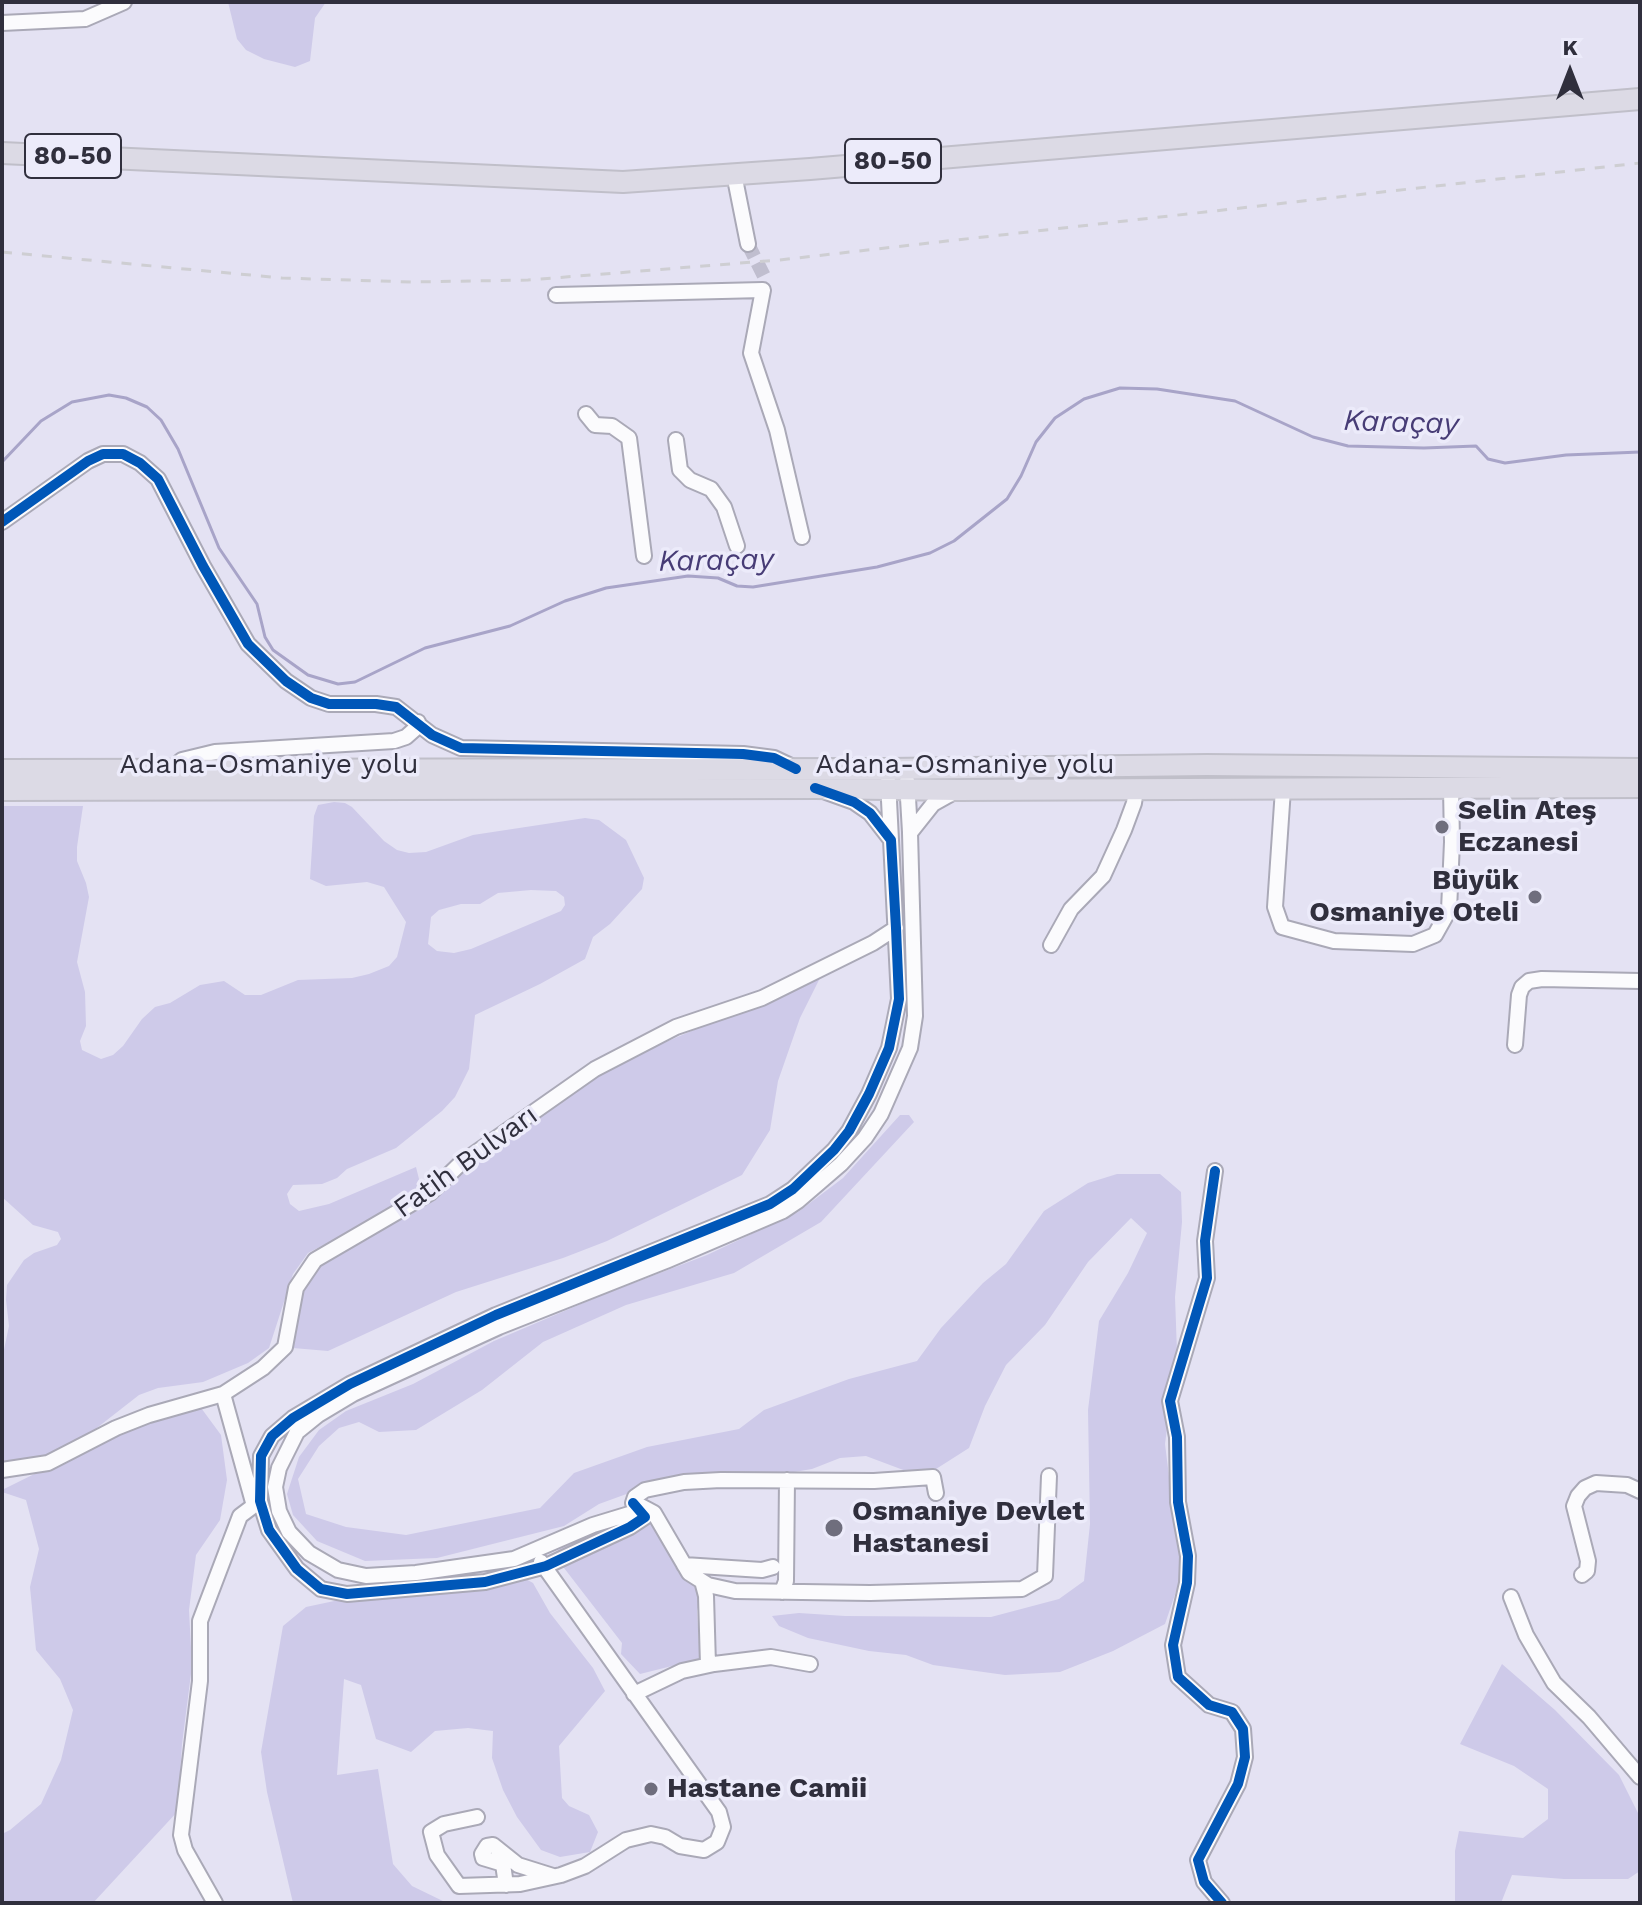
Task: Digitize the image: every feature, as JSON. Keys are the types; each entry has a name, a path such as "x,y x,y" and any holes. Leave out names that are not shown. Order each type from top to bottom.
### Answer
{"highway":[{"name":"80-50","path":"2,153 623,182 735,179 1640,99"},
{"path":"2,161 620,189 1640,107"},
{"name":"Adana-Osmaniye yolu","path":"2,770 897,769 1207,765 1640,769"},
{"name":"Adana-Osmaniye yolu","path":"2,790 1640,787"}],"street":[{"path":"2,23 85,19 124,2"},
{"path":"735,179 748,244"},
{"path":"556,295 765,285 751,353 777,430 802,537"},
{"path":"586,414 595,425 612,426 629,438 644,556"},
{"path":"676,440 680,470 690,480 711,489 724,507 737,546"},
{"path":"2,522 88,461 103,454 123,454 140,463 158,479 248,644 286,681 311,698 329,704 396,707 446,743 470,749 743,754 774,758 796,769"},
{"path":"170,769 182,760 215,752 394,741 406,737 418,722"},
{"path":"215,1903 185,1850 181,1835 200,1681 200,1621 240,1516 257,1503 261,1456 272,1436 293,1418 350,1384 496,1315 770,1204 793,1189 834,1150 849,1131 889,1048 899,999 891,840 898,790 897,769"},
{"path":"815,788 854,802 870,813 891,840"},
{"path":"1283,789 1275,907 1282,927 1334,941 1413,944 1435,935 1449,910 1451,788"},
{"path":"633,1503 639,1511 593,1525 514,1559 416,1573 366,1576 338,1570 309,1553 289,1532 279,1511 275,1487 279,1468 297,1432 353,1394 499,1327 783,1211 841,1164 865,1138 881,1114 910,1048 915,1016 910,833 898,790"},
{"path":"910,833 933,804 958,790"},
{"path":"1051,945 1071,909 1103,876 1129,816 1136,790"},
{"name":"Fatih Bulvarı","path":"2,1470 48,1463 116,1428 223,1394 263,1368 285,1347 296,1288 315,1260 430,1193 474,1154 595,1069 676,1027 762,998 873,943 896,928"},
{"path":"1515,1045 1519,995 1529,981 1640,981"},
{"path":"1215,1171 1205,1241 1207,1278 1170,1401 1177,1437 1178,1502 1188,1556 1187,1583 1173,1645 1178,1677 1209,1705 1232,1712 1243,1729 1245,1757 1238,1784 1198,1860 1204,1882 1222,1903"},
{"path":"223,1394 257,1503 269,1530 297,1569 321,1589 347,1594 485,1582 544,1566 645,1517 633,1503"},
{"path":"633,1503 654,1513 689,1573 708,1585 735,1591 1022,1589 1045,1576 1049,1476"},
{"path":"633,1503 635,1497 645,1490 684,1482 874,1481 933,1477 936,1493"},
{"path":"782,1592 786,1581 787,1480"},
{"path":"1582,1575 1587,1571 1588,1561 1574,1506 1578,1496 1596,1483 1627,1485 1640,1491"},
{"path":"477,1817 444,1824 431,1832 437,1855 459,1886 506,1885 553,1876 585,1866 626,1840 651,1834 665,1837 680,1846 704,1850 717,1842 723,1827 719,1812 544,1566 535,1552 537,1550"},
{"path":"684,1565 762,1570 773,1567"},
{"path":"702,1581 706,1596 708,1665"},
{"path":"1511,1597 1526,1635 1554,1683 1589,1717 1640,1777"},
{"path":"634,1694 682,1671 708,1665 771,1657 810,1664"},
{"path":"506,1885 503,1864 483,1858 487,1846 493,1845 518,1865 553,1876"}],"shaded area":[{"path":"228,2 326,2 315,18 310,61 295,67 264,59 246,50 237,39"},
{"path":"345,803 384,841 397,850 409,853 426,852 473,835 585,818 599,820 626,840 644,878 642,889 610,924 593,937 585,959 475,1015 469,1069 455,1097 442,1111 396,1148 347,1169 337,1178 322,1184 293,1185 287,1194 290,1204 299,1211 329,1204 416,1167 419,1179 416,1193 398,1207 308,1253 293,1274 269,1348 248,1363 203,1382 158,1388 139,1395 84,1438 63,1450 39,1458 2,1462 2,1359 9,1326 7,1285 24,1260 57,1245 61,1239 58,1232 33,1225 2,1197 2,806 83,806 77,861 89,897 77,962 85,992 86,1026 80,1041 82,1050 101,1059 113,1055 123,1046 142,1019 155,1007 170,1003 200,985 224,981 245,995 261,995 298,980 352,978 369,974 389,966 397,957 406,922 384,887 367,882 326,886 310,879 314,816 318,805","holes":["556,891 564,897 565,905 561,911 471,949 454,953 437,951 428,944 431,917 439,910 461,904 480,904 498,893"]},
{"path":"821,976 800,1018 778,1081 770,1130 742,1175 607,1241 456,1292 328,1351 293,1348 298,1303 309,1269 501,1138 621,1061"},
{"path":"900,1115 909,1115 914,1122 821,1222 734,1273 626,1305 543,1342 482,1390 416,1430 379,1432 359,1422 339,1428 319,1446 298,1479 306,1514 346,1527 406,1535 540,1508 574,1473 647,1447 739,1429 764,1410 849,1379 917,1361 941,1328 983,1283 1006,1264 1044,1211 1088,1183 1117,1174 1160,1174 1181,1192 1182,1222 1175,1297 1177,1352 1165,1444 1173,1509 1185,1565 1165,1624 1113,1651 1060,1672 1005,1675 933,1665 906,1655 808,1638 779,1626 772,1616 799,1613 991,1617 1059,1599 1084,1581 1090,1524 1088,1410 1099,1321 1128,1273 1147,1233 1131,1218 1088,1262 1045,1325 1006,1365 985,1406 969,1448 936,1469 906,1471 866,1456 840,1458 812,1469 752,1479 643,1488 599,1504 564,1526 437,1558 365,1561 317,1541 293,1515 287,1494 299,1457 319,1430 346,1411 413,1384 494,1341 707,1255 798,1212 843,1178"},
{"path":"196,1401 221,1435 227,1480 220,1520 196,1555 189,1610 192,1666 182,1744 178,1811 93,1903 2,1903 2,1834 41,1804 61,1760 73,1710 60,1679 36,1650 30,1587 39,1549 26,1500 2,1490 111,1436"},
{"path":"644,1514 690,1582 698,1588 701,1597 697,1611 700,1659 640,1674 621,1654 622,1643 554,1555 560,1548"},
{"path":"517,1574 533,1583 550,1613 593,1668 605,1691 559,1746 562,1798 569,1806 589,1815 598,1832 590,1852 560,1857 541,1850 517,1817 503,1790 492,1758 493,1731 468,1728 435,1731 411,1752 376,1739 361,1685 344,1679 337,1775 378,1769 393,1864 412,1886 447,1903 293,1903 267,1792 261,1752 283,1626 306,1607"},
{"path":"1502,1664 1555,1710 1619,1775 1640,1817 1640,1871 1628,1879 1512,1875 1501,1903 1455,1903 1455,1851 1459,1831 1523,1838 1548,1819 1548,1789 1514,1766 1460,1744"}],"waterway":[{"name":"Karaçay","path":"2,462 41,421 72,402 109,395 147,407 161,420 178,449 219,548 257,604 265,637 273,650 308,675 338,684 355,682 425,648 510,626 565,601 606,588 688,576 718,578 737,586 753,587 877,567 930,553 954,541 1007,499 1036,442 1055,418 1084,399 1120,388 1157,389 1235,401 1313,437 1348,446 1476,446 1488,459 1505,463 1566,455 1640,452"}],"tunnel":[{"path":"748,244 766,280"}],"railway":[{"path":"2,252 282,278 412,282 528,280 779,260 1640,163"}],"cycle path":[{"path":"2,522 88,461 103,454 123,454 140,463 158,479 248,644 286,681 311,698 329,704 396,707 432,735 461,748 743,754 774,758 796,769"},
{"path":"633,1503 645,1517 546,1566 485,1582 347,1594 321,1589 297,1569 269,1530 260,1501 261,1456 272,1436 293,1418 350,1384 496,1315 770,1204 793,1189 834,1150 849,1131 869,1094 889,1048 899,999 896,928 891,840 870,813 854,802 815,788"},
{"path":"1215,1171 1205,1241 1207,1278 1170,1401 1177,1437 1178,1502 1188,1556 1187,1583 1173,1645 1178,1677 1209,1705 1232,1712 1243,1729 1245,1757 1238,1784 1198,1860 1204,1882 1222,1903"}],"place":[{"name":"Selin Ateş Eczanesi","path":"1442,827"},
{"name":"Büyük Osmaniye Oteli","path":"1535,897"},
{"name":"Osmaniye Devlet Hastanesi","path":"834,1528"},
{"name":"Hastane Camii","path":"651,1789"}]}
